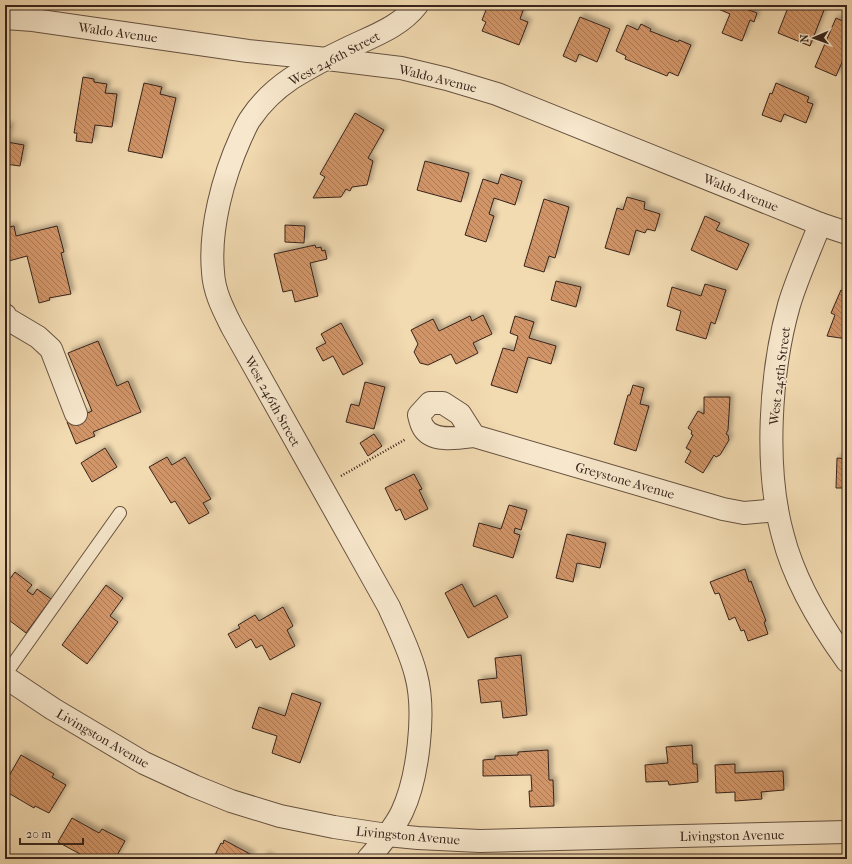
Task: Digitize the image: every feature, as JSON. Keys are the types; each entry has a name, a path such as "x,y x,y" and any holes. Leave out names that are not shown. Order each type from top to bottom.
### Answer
{"street":[{"name":"West 246th Street","path":"368,859 402,813 410,791 420,736 420,702 417,676 406,644 389,608 232,327 219,301 213,274 212,246 224,185 235,150 250,119 270,96 291,78 390,28 411,13 417,5"},
{"name":"Waldo Avenue","path":"5,18 31,13 248,51 401,68 447,79 497,94 820,224 847,233"},
{"name":"West 245th Street","path":"820,224 789,304 782,335 777,368 772,430 773,469 777,510 783,536 803,587 832,641 847,662"},
{"path":"5,318 38,337 51,349 76,414"},
{"path":"423,428 419,415 430,403 444,403 460,414 474,436"},
{"name":"Greystone Avenue","path":"423,428 436,437 454,439 474,436 723,510 744,513 777,510"},
{"name":"Livingston Avenue","path":"5,676 53,709 144,763 231,801 280,816 387,835 430,840 480,841 847,832"}],"lane":[{"path":"5,676 120,513"}],"path":[{"path":"321,487 423,428"}],"building":[{"path":"488,5 525,5 520,19 528,22 519,45 482,31 486,22 482,20"},
{"path":"717,5 748,5 746,9 757,13 754,22 750,20 742,41 722,33 730,14 716,8"},
{"path":"789,5 826,5 810,46 778,33"},
{"path":"580,17 610,29 597,62 579,54 576,62 563,56"},
{"path":"836,18 847,23 847,51 836,76 815,67"},
{"path":"641,24 651,29 650,31 678,42 679,40 691,45 678,76 669,72 667,76 625,59 626,56 616,51 627,25 638,30"},
{"path":"83,77 94,79 94,82 107,84 105,93 117,94 112,127 95,125 92,143 76,141 77,133 74,133"},
{"path":"144,83 162,87 160,94 176,98 162,158 128,151"},
{"path":"776,83 809,97 807,102 813,104 806,123 784,114 781,122 762,115 770,93 772,94"},
{"path":"355,113 384,130 368,158 373,161 367,185 352,187 350,191 346,189 341,197 313,198 325,177 320,174"},
{"path":"5,125 10,126 7,142 24,145 20,166 5,164"},
{"path":"847,151 847,162 843,161"},
{"path":"425,161 469,173 461,202 417,190"},
{"path":"501,174 522,181 515,205 494,198 489,214 494,216 486,242 465,235 483,179 498,184"},
{"path":"627,197 645,202 644,209 660,214 655,231 647,229 645,233 636,230 629,255 605,248 617,208 623,210"},
{"path":"544,199 569,207 555,258 549,256 544,272 524,266"},
{"path":"705,216 720,223 716,230 749,244 737,270 691,250"},
{"path":"285,225 305,226 304,243 285,242"},
{"path":"14,226 16,236 57,226 64,252 61,253 71,294 49,298 50,300 39,303 27,256 5,262 5,228"},
{"path":"315,245 316,248 321,247 322,251 325,250 327,259 310,263 318,296 295,302 292,290 283,292 274,254"},
{"path":"556,281 581,287 576,307 551,300"},
{"path":"705,284 726,290 715,324 711,322 706,339 676,330 681,311 667,306 672,287 701,296"},
{"path":"847,287 847,339 827,336 835,315 831,313 841,290 845,292"},
{"path":"483,315 492,334 473,343 478,353 456,364 451,354 428,365 420,363 414,352 418,344 411,330 433,319 439,331 470,316 472,321"},
{"path":"515,316 534,322 529,338 556,346 551,364 528,357 517,393 491,385 503,348 514,351 518,336 510,333"},
{"path":"341,323 363,364 343,375 333,356 323,361 316,348 326,343 321,334"},
{"path":"98,341 117,386 128,381 141,412 93,432 95,436 76,444 67,422 92,411 68,353"},
{"path":"365,382 385,387 374,429 346,422 351,404 359,406"},
{"path":"633,385 644,388 640,404 649,406 636,451 614,444 628,395 630,395"},
{"path":"704,397 730,397 728,430 726,434 728,435 729,440 720,455 716,457 714,455 703,473 685,462 691,451 686,448 693,435 691,434 692,431 688,428 698,411 704,414"},
{"path":"847,407 847,427 844,426"},
{"path":"374,434 382,446 368,456 360,443"},
{"path":"105,448 117,467 92,482 81,463"},
{"path":"167,457 172,465 185,457 211,499 203,503 209,513 189,524 175,501 171,503 149,467"},
{"path":"837,458 847,459 847,504 844,503 845,488 836,488"},
{"path":"414,474 422,489 419,490 428,509 405,520 400,509 396,511 385,488"},
{"path":"509,505 527,510 521,530 515,528 514,533 520,535 513,558 473,546 479,523 501,529"},
{"path":"567,534 606,543 600,568 577,563 573,582 556,578"},
{"path":"745,569 766,621 764,622 768,634 748,641 744,630 741,631 735,617 729,620 719,593 715,594 710,582"},
{"path":"15,572 32,585 27,591 33,595 37,589 51,599 26,633 5,617 5,583 6,584"},
{"path":"462,584 474,607 496,595 508,617 468,638 445,593"},
{"path":"106,585 123,598 110,616 118,622 87,664 62,645"},
{"path":"283,607 293,626 287,630 295,646 270,660 262,645 256,648 251,639 236,648 228,634 240,628 238,625 255,615 259,621"},
{"path":"521,655 527,715 503,718 501,701 481,703 478,680 497,678 495,658"},
{"path":"292,693 321,703 300,763 272,753 277,736 252,728 259,707 285,716"},
{"path":"692,745 693,764 697,764 698,782 669,785 668,781 646,782 645,765 668,763 666,747"},
{"path":"548,750 549,780 553,780 554,806 530,807 529,791 532,791 531,775 483,776 483,760 495,759 495,756 518,755 518,752"},
{"path":"21,755 54,774 52,777 66,785 49,813 35,806 34,808 5,791 5,783"},
{"path":"735,764 735,773 783,771 784,790 761,792 762,799 735,801 735,792 716,793 715,765"},
{"path":"72,818 99,833 102,829 125,841 115,859 89,859 58,842"},
{"path":"224,840 252,855 250,859 213,859"},
{"path":"265,855 273,859 263,859"}]}
